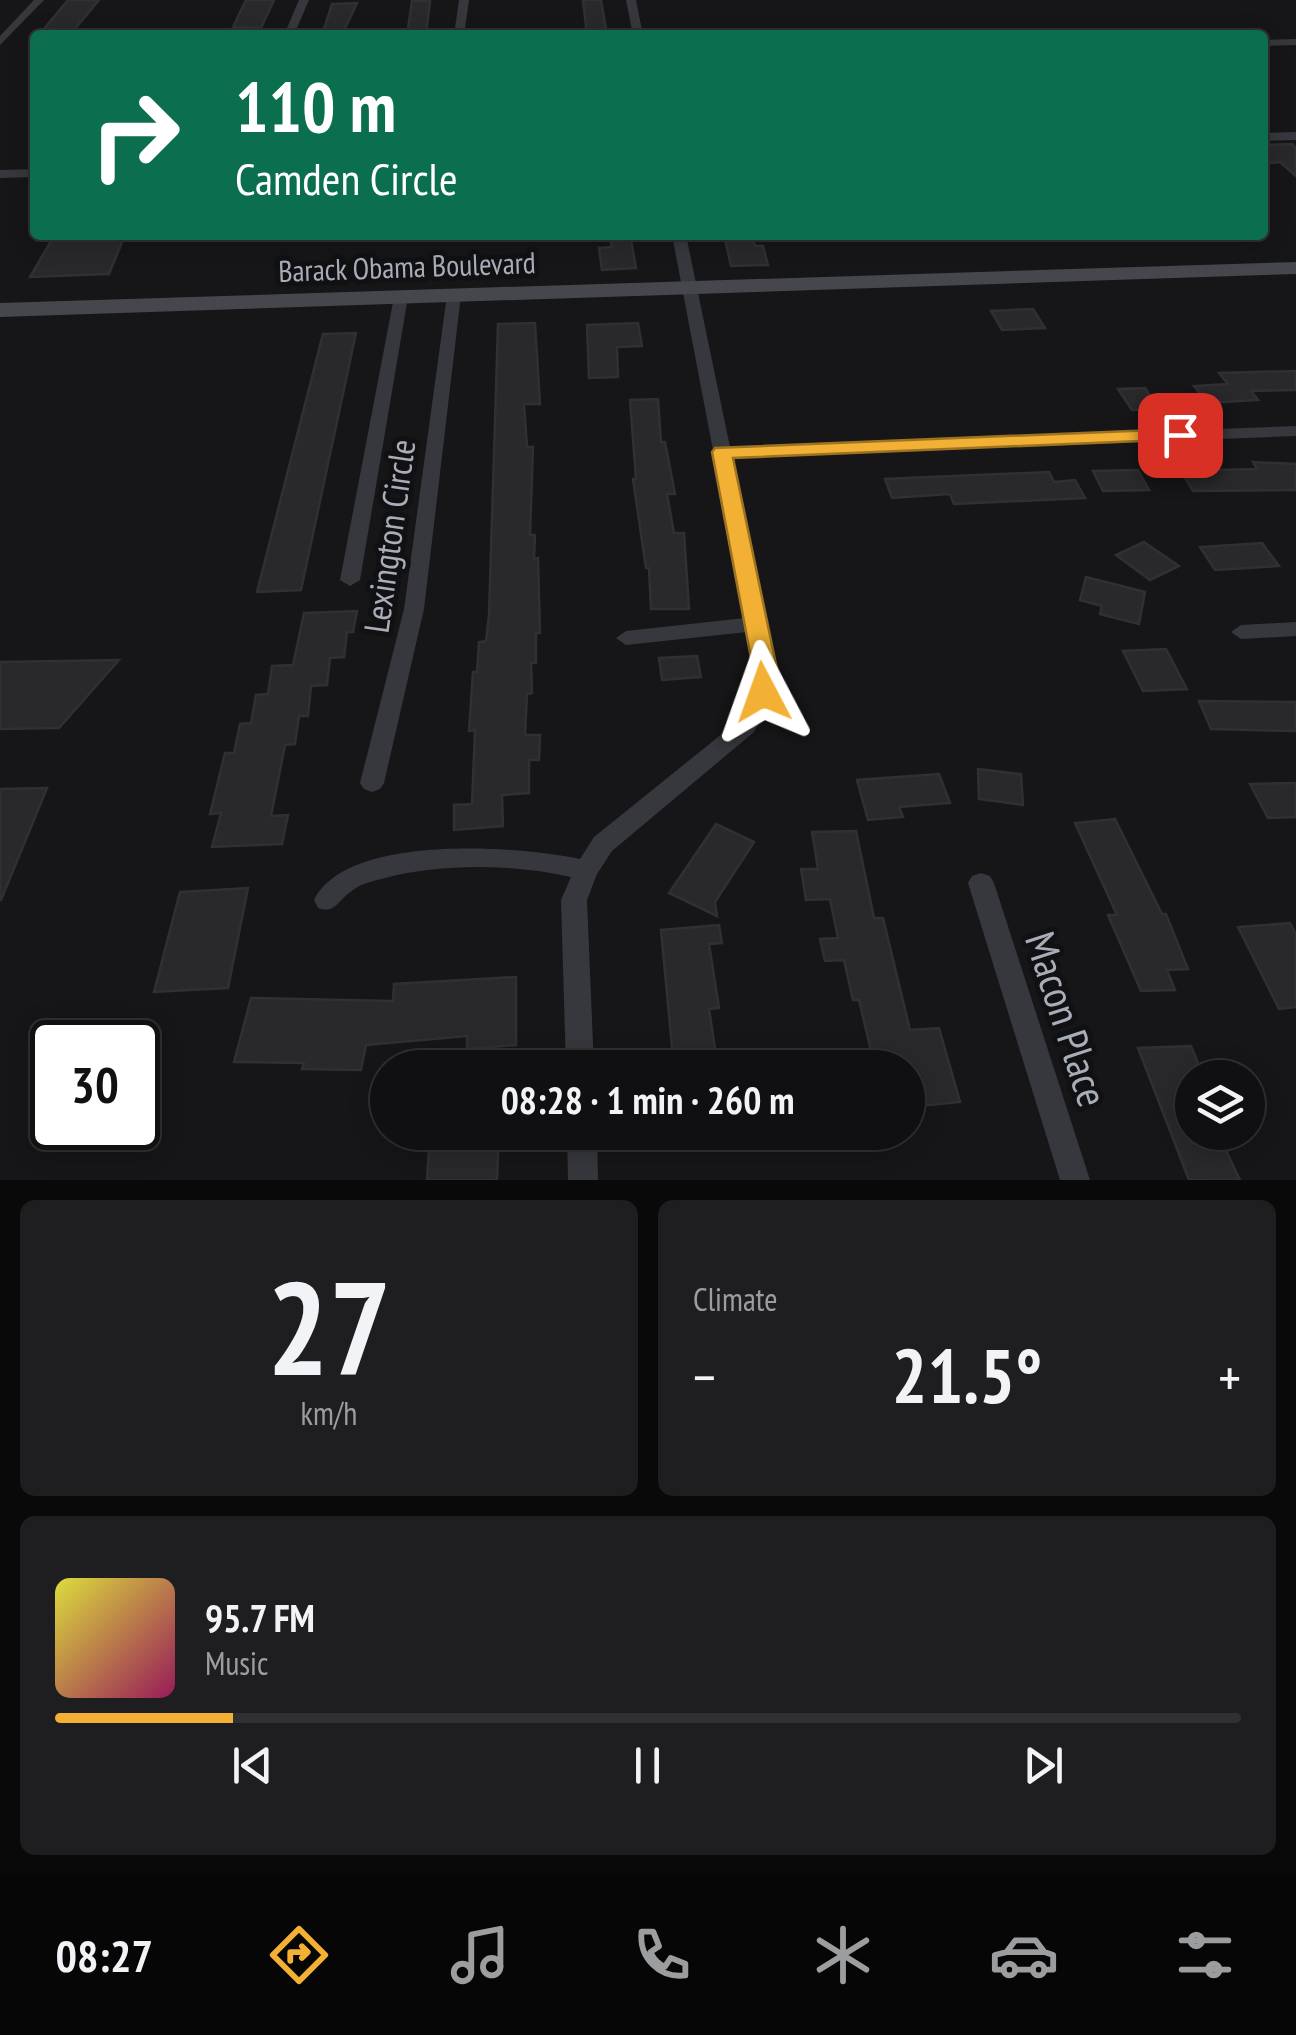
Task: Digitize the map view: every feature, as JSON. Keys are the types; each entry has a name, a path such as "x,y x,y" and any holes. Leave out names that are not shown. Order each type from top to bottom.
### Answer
{"main road":[{"name":"Barack Obama Boulevard","path":"0,310 1296,268"}],"street":[{"path":"0,42 39,0"},
{"path":"291,30 304,0"},
{"path":"460,30 464,0"},
{"path":"631,0 637,30"},
{"path":"1268,43 1296,42"},
{"path":"1268,136 1296,136"},
{"path":"0,174 30,173"},
{"path":"579,1050 574,900 586,870 603,844 746,726 756,710 766,674 680,240"},
{"name":"Lexington Circle","path":"372,783 414,609 454,295"},
{"path":"350,580 401,296"},
{"path":"722,452 1296,432"},
{"path":"626,638 756,624"},
{"path":"1241,632 1296,629"},
{"path":"328,900 344,883 373,872 417,864 504,858 586,870"},
{"name":"Macon Place","path":"981,883 1075,1180"},
{"path":"582,1150 583,1180"}],"building":[{"path":"68,0 99,0 74,30 43,30"},
{"path":"246,0 274,0 261,28 233,27"},
{"path":"583,0 601,0 606,30 586,30"},
{"path":"412,1 430,1 427,30 408,30"},
{"path":"357,3 344,30 324,30 332,4"},
{"path":"1292,144 1296,148 1296,176 1280,162 1268,161 1268,145"},
{"path":"52,240 123,240 109,274 30,277"},
{"path":"611,240 631,240 636,268 602,270 599,248 612,247"},
{"path":"725,240 753,240 755,246 763,246 768,265 731,266"},
{"path":"1033,309 1045,328 1002,330 991,311"},
{"path":"535,323 540,404 524,404 527,447 533,447 530,535 535,535 534,559 538,558 540,633 536,633 536,663 531,663 532,693 527,694 525,735 540,735 539,760 529,760 529,793 502,795 503,826 454,830 454,805 472,804 475,730 469,731 473,672 477,672 479,642 486,641 489,615 498,324"},
{"path":"638,323 642,346 617,347 618,377 589,378 587,325"},
{"path":"356,333 301,590 257,592 323,334"},
{"path":"1296,371 1296,390 1251,391 1258,400 1208,403 1194,386 1228,384 1219,373"},
{"path":"1145,388 1159,409 1132,410 1118,389"},
{"path":"658,399 661,442 665,442 675,494 667,494 674,533 684,533 689,609 651,609 649,568 633,479 630,400"},
{"path":"1253,462 1296,464 1296,490 1193,491 1181,471 1257,469"},
{"path":"1138,470 1149,490 1103,491 1093,471"},
{"path":"1049,472 1054,482 1075,480 1085,498 954,504 950,494 892,498 885,479"},
{"path":"1144,542 1179,566 1150,580 1116,555"},
{"path":"1262,543 1279,566 1215,570 1200,547"},
{"path":"1086,577 1145,592 1139,624 1100,614 1102,606 1080,600"},
{"path":"357,611 353,632 347,632 344,657 330,658 327,685 311,686 308,716 299,716 295,744 285,745 271,816 288,815 282,844 212,847 221,813 210,814 225,753 234,753 240,724 251,723 256,695 268,694 272,666 293,665 304,613"},
{"path":"1166,649 1187,689 1143,691 1123,651"},
{"path":"697,656 701,677 662,680 659,658"},
{"path":"119,660 59,728 0,729 0,662"},
{"path":"1199,701 1296,702 1296,731 1211,729"},
{"path":"978,769 1021,774 1023,805 979,799"},
{"path":"939,774 950,803 899,807 903,817 868,820 857,780"},
{"path":"1296,783 1296,817 1268,818 1250,784"},
{"path":"47,788 1,900 0,900 0,789"},
{"path":"1115,819 1162,914 1166,914 1188,969 1167,970 1175,990 1141,991 1108,915 1117,915 1075,823"},
{"path":"716,824 754,842 715,902 717,916 669,893"},
{"path":"856,831 874,918 883,918 910,1030 939,1028 960,1102 925,1106 925,1050 871,1050 844,960 825,961 820,939 838,938 830,899 806,900 801,869 818,869 812,832"},
{"path":"248,888 228,988 154,992 180,892"},
{"path":"1290,923 1296,934 1296,1007 1279,1009 1238,927"},
{"path":"719,925 722,943 709,944 719,1008 709,1009 715,1050 672,1050 661,930"},
{"path":"516,977 516,1045 467,1049 467,1036 366,1045 361,1070 302,1069 304,1063 234,1062 251,998 393,1001 394,984"},
{"path":"1191,1046 1197,1060 1175,1060 1175,1144 1138,1048"},
{"path":"429,1150 498,1150 497,1180 427,1180"},
{"path":"1177,1150 1226,1150 1240,1180 1189,1180"}],"route":[{"path":"763,692 766,674 722,452 1180,435"}]}
